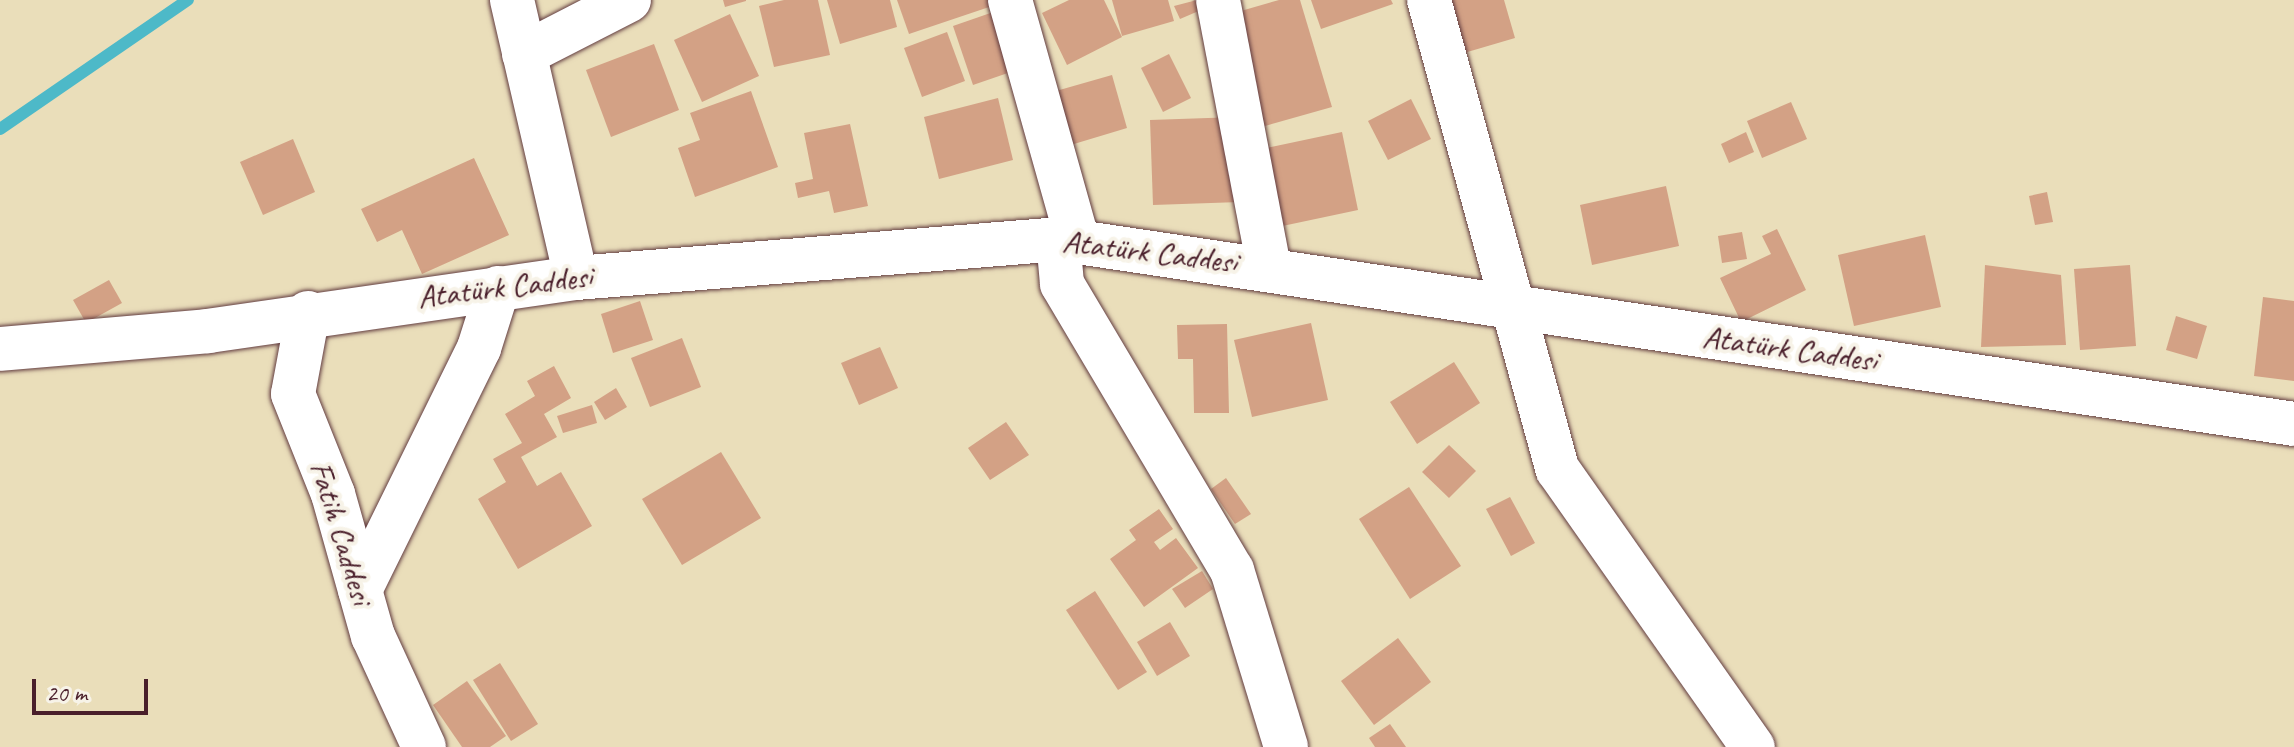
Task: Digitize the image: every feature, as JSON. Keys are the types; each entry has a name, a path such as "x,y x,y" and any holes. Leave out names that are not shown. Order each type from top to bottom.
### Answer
{"street":[{"path":"512,0 576,278"},
{"path":"524,54 629,0"},
{"path":"1010,0 1068,240 1062,284 1232,570 1286,747"},
{"path":"1218,0 1269,267"},
{"path":"1429,0 1509,307 1558,470 1753,747"},
{"name":"Atatürk Caddesi","path":"0,349 208,331 308,313 576,278 1068,240 1269,267 1509,307 2294,424"},
{"path":"360,590 479,348 498,288"},
{"name":"Fatih Caddesi","path":"308,313 293,394 360,590 424,747"}],"building":[{"path":"723,0 746,0 746,1 725,7"},
{"path":"784,0 818,0 830,55 774,67 759,6"},
{"path":"827,0 890,0 897,27 840,44"},
{"path":"897,0 1000,0 1001,3 909,34"},
{"path":"1069,0 1104,0 1122,37 1067,65 1042,13"},
{"path":"1112,0 1168,0 1174,21 1122,36"},
{"path":"1197,0 1201,10 1180,19 1174,6"},
{"path":"1279,0 1300,0 1332,107 1258,128 1227,15"},
{"path":"1311,0 1391,0 1393,4 1321,29"},
{"path":"1431,0 1504,0 1515,38 1447,58"},
{"path":"1002,9 1022,68 973,85 953,26"},
{"path":"730,14 759,76 702,102 674,40"},
{"path":"947,32 965,81 922,97 904,48"},
{"path":"654,44 679,110 611,137 586,70"},
{"path":"1169,54 1191,98 1163,112 1141,68"},
{"path":"1112,75 1127,128 1064,147 1049,93"},
{"path":"751,91 778,167 695,197 678,148 700,140 690,113"},
{"path":"998,98 1013,160 939,179 924,117"},
{"path":"1411,99 1431,139 1388,160 1368,121"},
{"path":"1791,102 1807,139 1762,158 1747,121"},
{"path":"1237,117 1240,202 1153,205 1150,120"},
{"path":"850,124 868,206 834,213 829,191 798,198 795,183 813,179 804,133"},
{"path":"1342,132 1358,210 1273,228 1257,150"},
{"path":"1746,132 1754,152 1729,163 1721,144"},
{"path":"293,139 315,192 263,215 240,162"},
{"path":"474,158 509,235 422,274 402,230 377,242 361,209"},
{"path":"1666,186 1679,246 1592,265 1580,205"},
{"path":"2047,192 2053,222 2035,225 2029,196"},
{"path":"1777,229 1806,290 1741,322 1720,278 1771,254 1762,236"},
{"path":"1742,232 1747,259 1722,263 1718,236"},
{"path":"1925,235 1941,307 1854,326 1838,255"},
{"path":"1985,265 2061,275 2066,345 1981,347"},
{"path":"2130,265 2136,346 2080,350 2074,269"},
{"path":"109,280 122,303 86,323 73,300"},
{"path":"2263,297 2294,301 2294,381 2254,376"},
{"path":"640,301 653,340 613,353 601,314"},
{"path":"2176,316 2207,326 2197,359 2166,350"},
{"path":"1311,323 1328,400 1252,417 1234,340"},
{"path":"1227,324 1229,413 1194,413 1193,359 1178,359 1177,325"},
{"path":"682,338 701,387 650,407 631,358"},
{"path":"880,347 898,388 859,405 841,363"},
{"path":"1454,362 1480,403 1417,444 1390,402"},
{"path":"554,366 571,398 544,414 557,437 521,457 537,486 561,472 592,526 518,569 478,499 506,482 493,459 522,443 505,414 535,396 527,381"},
{"path":"616,388 627,407 605,420 594,402"},
{"path":"592,405 597,423 563,433 557,416"},
{"path":"1006,422 1029,455 990,480 968,448"},
{"path":"1449,445 1476,471 1449,498 1422,472"},
{"path":"721,452 761,518 682,565 642,499"},
{"path":"1226,478 1251,514 1235,524 1211,489"},
{"path":"1409,487 1461,566 1410,599 1359,519"},
{"path":"1510,497 1535,543 1511,556 1486,509"},
{"path":"1159,509 1173,529 1154,542 1160,550 1176,538 1198,568 1144,607 1110,559 1136,540 1129,530"},
{"path":"1202,571 1213,589 1185,608 1172,589"},
{"path":"1095,591 1147,672 1118,690 1066,610"},
{"path":"1170,622 1190,656 1157,676 1137,642"},
{"path":"1398,638 1431,682 1374,725 1341,681"},
{"path":"500,663 538,724 511,741 473,680"},
{"path":"467,681 506,736 490,747 462,747 433,705"},
{"path":"1390,724 1406,747 1375,747 1369,738"}],"waterway":[{"path":"0,129 188,0"}]}
